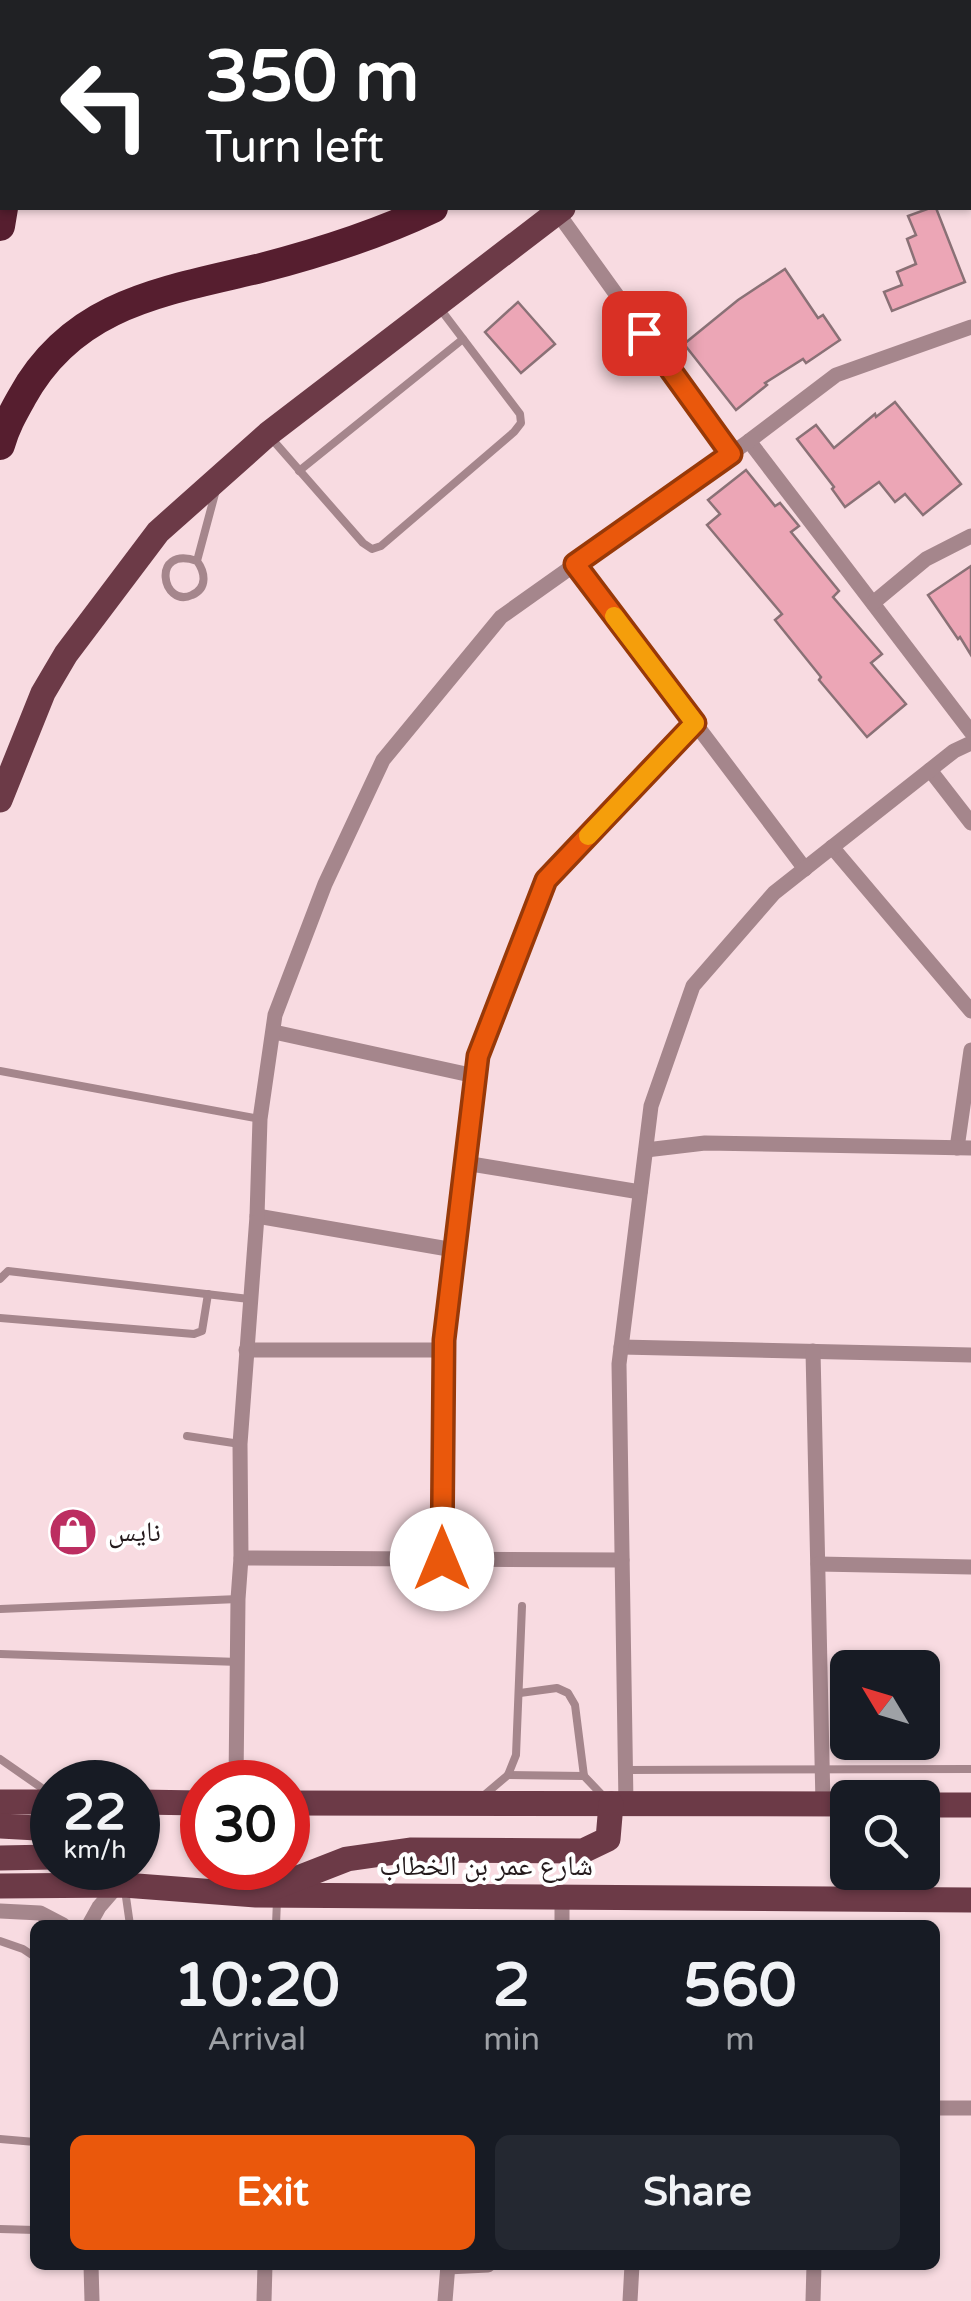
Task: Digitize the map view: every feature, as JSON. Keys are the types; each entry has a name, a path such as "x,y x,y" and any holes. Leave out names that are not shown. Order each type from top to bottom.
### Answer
{"highway":[{"path":"0,445 34,375 68,338 100,318 139,299 340,245 428,210"}],"main road":[{"path":"0,800 43,693 66,654 158,532 268,434 560,210"},
{"path":"1,1808 30,1803"},
{"path":"310,1803 830,1804"},
{"path":"266,1894 347,1860 410,1850 583,1850 608,1839 618,1804"},
{"path":"940,1805 971,1805"},
{"path":"1,1808 30,1825"},
{"path":"0,1858 30,1858"},
{"name":"شارع عمر بن الخطاب","path":"0,1886 30,1884"},
{"name":"شارع عمر بن الخطاب","path":"160,1884 266,1894 971,1900"}],"street":[{"path":"560,210 731,454"},
{"path":"237,1760 240,1444 260,1120 275,1015 325,884 383,760 501,617 836,376 971,327"},
{"path":"749,441 971,732"},
{"path":"873,604 926,560 971,536"},
{"path":"575,564 805,868"},
{"path":"442,1559 444,1350 478,1056 546,880 695,723"},
{"path":"618,1804 626,1770 619,1364 652,1106 693,986 774,893 954,751 971,743"},
{"path":"930,770 971,823"},
{"path":"832,847 971,1011"},
{"path":"274,1032 475,1076"},
{"path":"646,1150 706,1143 964,1148 971,1050"},
{"path":"465,1163 640,1192"},
{"path":"257,1216 454,1250"},
{"path":"621,1347 971,1355"},
{"path":"246,1350 444,1350"},
{"path":"812,1351 822,1770 830,1791"},
{"path":"241,1558 622,1560"},
{"path":"818,1564 971,1567"},
{"path":"92,1920 111,1890"},
{"path":"562,1897 562,1920"},
{"path":"0,1911 40,1913 53,1920"},
{"path":"940,2108 971,2108"},
{"path":"92,2270 92,2301"},
{"path":"264,2301 265,2270"},
{"path":"445,2301 448,2270"},
{"path":"630,2301 632,2270"},
{"path":"813,2301 814,2270"}],"lane":[{"path":"268,434 363,543 372,549 380,546 522,424 520,414 437,305"},
{"path":"298,471 462,339"},
{"path":"196,561 220,476"},
{"path":"184,557 196,561 203,569 201,588 193,595 173,594 166,584 165,571 172,561 184,557"},
{"path":"0,1071 260,1120"},
{"path":"0,1279 8,1271 250,1299"},
{"path":"0,1318 194,1334 202,1331 208,1294"},
{"path":"188,1436 240,1444"},
{"path":"0,1609 238,1600"},
{"path":"475,1804 508,1775 516,1755 522,1606"},
{"path":"0,1654 239,1662"},
{"path":"520,1693 557,1688 568,1694 575,1705 584,1776"},
{"path":"0,1759 30,1782"},
{"path":"626,1770 971,1770"},
{"path":"508,1775 584,1776 618,1804"},
{"path":"121,1890 129,1920"},
{"path":"266,1894 274,1920"},
{"path":"0,1941 30,1953"},
{"path":"0,2139 30,2142"},
{"path":"0,2230 30,2230"}],"building":[{"path":"937,210 965,282 892,311 884,292 902,285 897,272 916,264 907,239 916,235 908,216"},
{"path":"785,269 818,318 823,315 840,340 806,363 803,359 765,383 736,410 684,344 738,300"},
{"path":"518,302 555,344 521,373 485,332"},
{"path":"895,402 961,484 923,515 905,494 895,502 879,482 845,507 797,439 816,425 834,448"},
{"path":"746,470 775,506 780,503 799,526 791,532 839,591 833,597 882,654 871,663 906,704 867,737 775,620 782,614 707,525 720,514 708,500"},
{"path":"971,566 971,655 928,595"}],"slow traffic":[{"path":"588,836 695,723 614,616"}],"place":[{"name":"نايس","path":"73,1532"}],"route":[{"path":"442,1559 444,1340 478,1056 546,880 695,723 575,564 731,454 644,333"}]}
